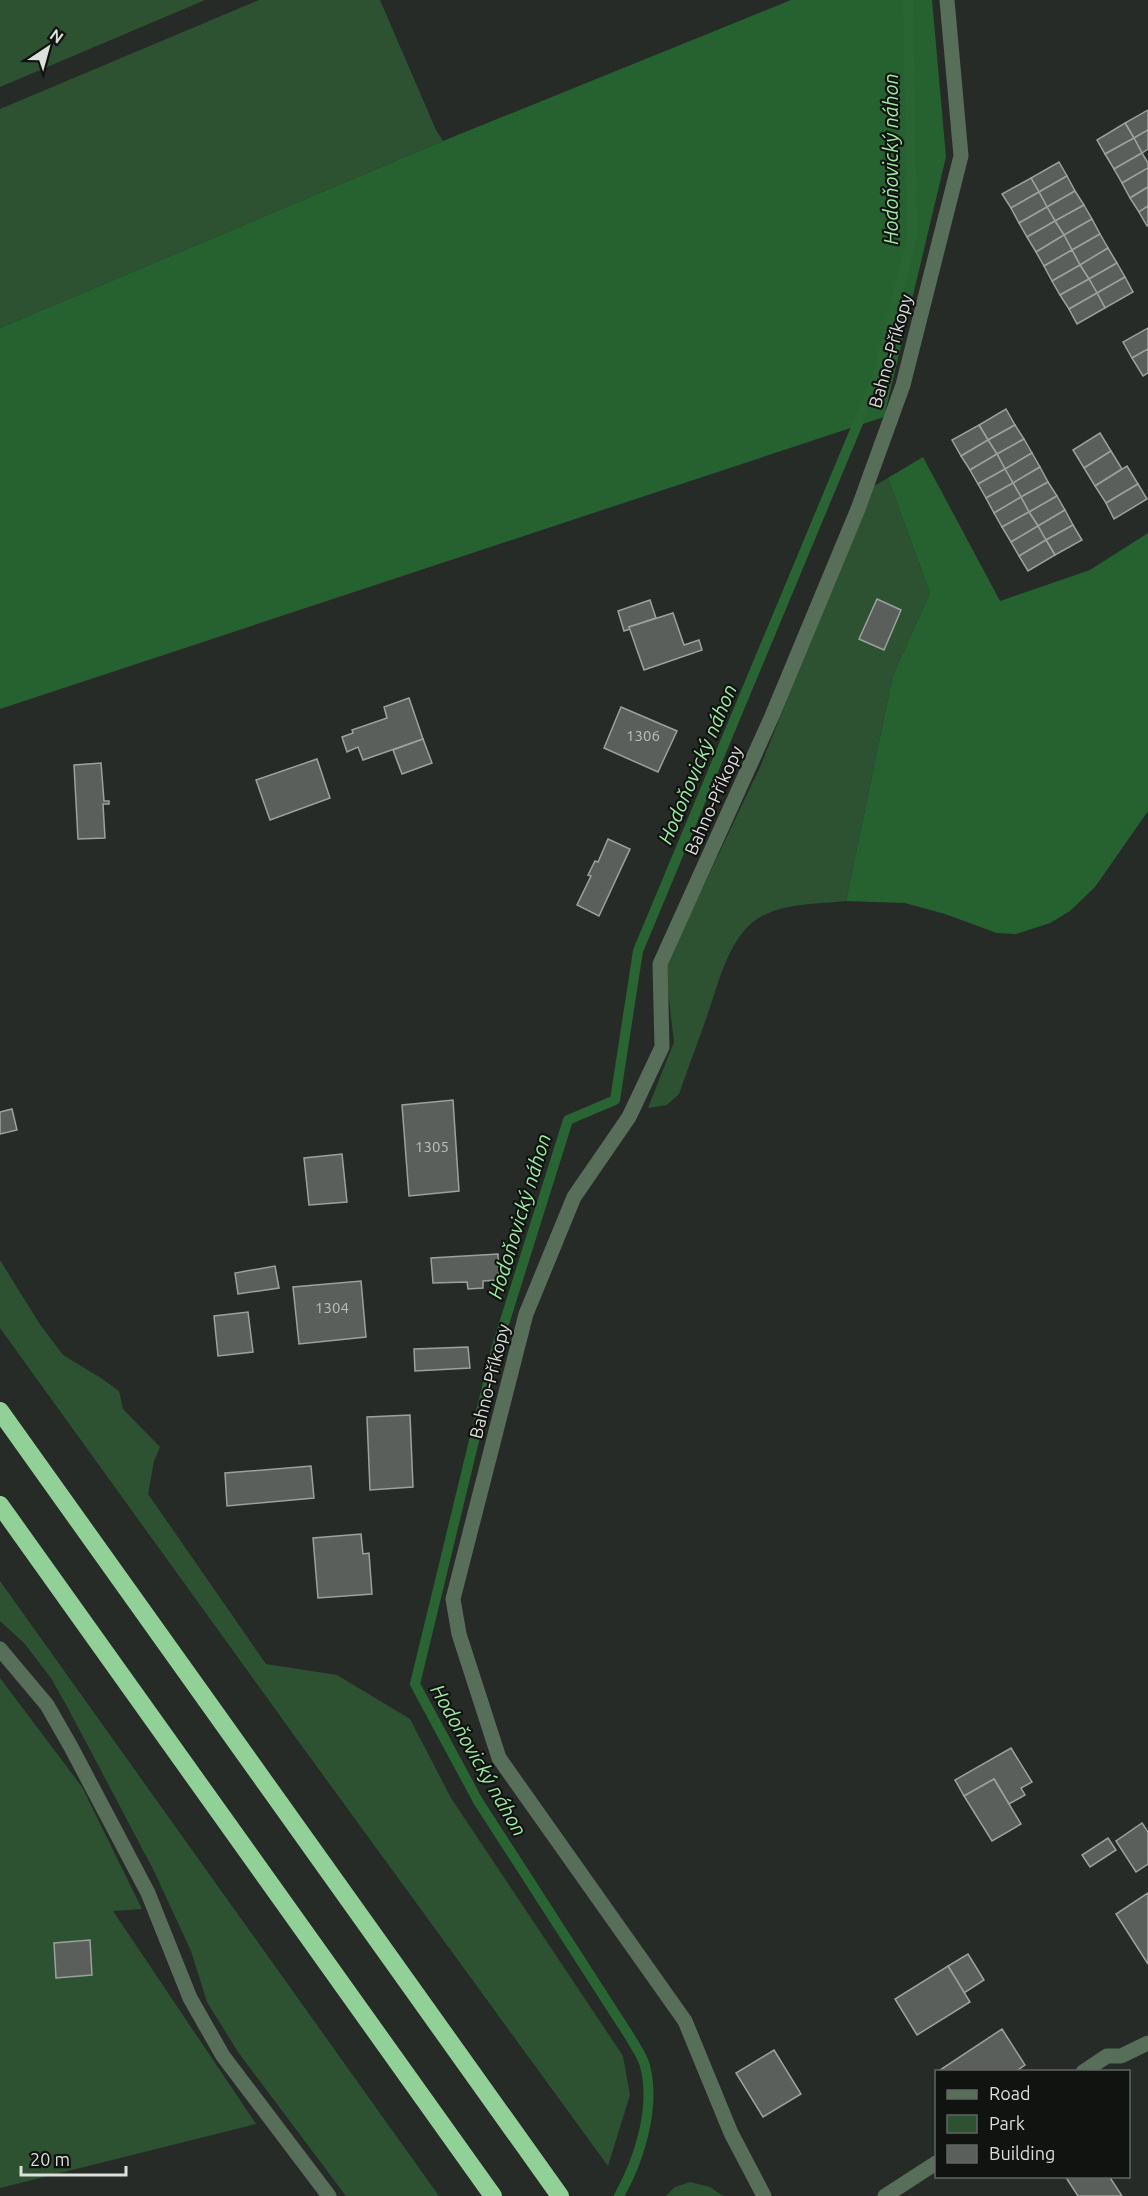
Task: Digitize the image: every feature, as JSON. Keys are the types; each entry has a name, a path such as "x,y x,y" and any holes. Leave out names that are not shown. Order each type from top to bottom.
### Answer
{"highway":[{"path":"0,1411 560,2196"},
{"path":"0,1505 493,2196"}],"street":[{"name":"Bahno-Příkopy","path":"764,2196 731,2133 684,2021 499,1758 459,1634 453,1599 526,1314 574,1197 629,1117 662,1047 660,964 777,705 858,509 903,385 961,156 947,0"},
{"path":"0,1649 47,1705 71,1747 148,1893 190,1998 223,2056 328,2196"},
{"path":"1086,2070 1107,2056 1121,2056 1148,2043"},
{"path":"885,2196 935,2164"}],"green space":[{"path":"0,0 205,0 0,87"},
{"path":"259,0 380,0 436,130 443,141 0,328 0,109"},
{"path":"791,0 932,0 946,157 884,417 0,709 0,328 443,141"},
{"path":"923,457 1000,601 1090,570 1148,533 1148,811 1095,887 1070,911 1050,923 1016,934 997,933 945,914 905,903 846,901 893,675 930,593 888,478"},
{"path":"888,478 930,593 893,675 846,901 804,905 774,911 752,923 742,933 721,974 679,1094 667,1105 648,1108 674,1042 665,967 761,765 872,487"},
{"path":"0,1260 39,1323 63,1355 119,1391 123,1409 160,1447 154,1461 148,1494 266,1664 337,1675 410,1719 451,1798 623,2056 630,2095 608,2166 0,1328"},
{"path":"0,1581 439,2196 346,2196 238,2052 207,2002 191,1951 154,1871 69,1710 51,1678 24,1643 0,1621"},
{"path":"0,1678 82,1787 142,1909 113,1911 256,2124 0,2188"},
{"path":"690,2182 710,2187 723,2196 666,2196 675,2187"}],"building":[{"path":"1148,110 1148,130 1134,138 1125,123"},
{"path":"1125,123 1134,138 1105,154 1097,140"},
{"path":"1148,130 1148,149 1142,153 1134,138"},
{"path":"1134,138 1142,153 1114,169 1105,154"},
{"path":"1142,153 1148,163 1148,168 1122,183 1114,169"},
{"path":"1059,162 1067,176 1039,192 1031,178"},
{"path":"1148,168 1148,187 1130,198 1122,183"},
{"path":"1067,176 1075,191 1047,207 1039,192"},
{"path":"1031,178 1039,192 1011,208 1002,194"},
{"path":"1148,187 1148,206 1139,212 1130,198"},
{"path":"1075,191 1084,205 1055,221 1047,207"},
{"path":"1039,192 1047,207 1019,223 1011,208"},
{"path":"1084,205 1092,219 1064,235 1055,221"},
{"path":"1148,206 1148,226 1147,226 1139,212"},
{"path":"1047,207 1055,221 1027,237 1019,223"},
{"path":"1092,219 1100,234 1072,250 1064,235"},
{"path":"1055,221 1064,235 1036,252 1027,237"},
{"path":"1100,234 1108,248 1080,265 1072,250"},
{"path":"1064,235 1072,250 1044,266 1036,252"},
{"path":"1108,248 1117,263 1089,279 1080,265"},
{"path":"1072,250 1080,265 1052,281 1044,266"},
{"path":"1117,263 1125,277 1097,293 1089,279"},
{"path":"1080,265 1089,279 1060,295 1052,281"},
{"path":"1125,277 1133,292 1105,308 1097,293"},
{"path":"1089,279 1097,293 1069,309 1060,295"},
{"path":"1097,293 1105,308 1077,324 1069,309"},
{"path":"1148,328 1148,349 1132,358 1123,342"},
{"path":"1148,349 1148,373 1143,376 1132,358"},
{"path":"1006,409 1015,425 988,440 979,425"},
{"path":"979,425 988,440 961,456 952,440"},
{"path":"1015,425 1024,439 997,454 988,440"},
{"path":"1100,433 1111,451 1084,468 1073,450"},
{"path":"1024,439 1032,453 1005,469 997,454"},
{"path":"988,440 997,454 970,470 961,456"},
{"path":"1111,451 1122,469 1095,486 1084,468"},
{"path":"1032,453 1040,467 1013,483 1005,469"},
{"path":"997,454 1005,469 978,484 970,470"},
{"path":"1127,466 1138,484 1106,503 1095,486"},
{"path":"1040,467 1048,482 1021,497 1013,483"},
{"path":"1005,469 1013,483 986,498 978,484"},
{"path":"1048,482 1057,496 1029,512 1021,497"},
{"path":"1013,483 1021,497 994,513 986,498"},
{"path":"1138,484 1147,499 1114,519 1106,503"},
{"path":"1057,496 1065,510 1038,526 1029,512"},
{"path":"1021,497 1029,512 1002,527 994,513"},
{"path":"1065,510 1073,525 1046,540 1038,526"},
{"path":"1029,512 1038,526 1011,542 1002,527"},
{"path":"1073,525 1082,540 1055,555 1046,540"},
{"path":"1038,526 1046,540 1019,556 1011,542"},
{"path":"1046,540 1055,555 1028,571 1019,556"},
{"path":"877,599 901,610 884,650 859,639"},
{"path":"650,600 656,618 629,627 630,629 624,631 618,611"},
{"path":"673,613 684,645 699,640 702,650 644,670 629,627"},
{"path":"409,698 423,739 363,760 358,747 347,752 342,737 353,733 352,730 387,718 384,707"},
{"path":"621,707 677,731 658,772 604,748"},
{"path":"423,739 432,763 402,774 393,750"},
{"path":"317,759 330,798 270,820 256,780"},
{"path":"101,763 104,801 109,801 109,804 103,804 105,838 78,839 74,765"},
{"path":"608,839 630,849 599,916 577,905 591,876 588,875 595,861 598,862"},
{"path":"453,1100 459,1191 409,1196 402,1105"},
{"path":"12,1109 17,1130 0,1134 0,1112"},
{"path":"342,1154 347,1202 309,1205 304,1158"},
{"path":"498,1254 499,1280 483,1281 483,1288 468,1289 467,1282 433,1283 431,1258"},
{"path":"275,1266 279,1288 238,1294 235,1273"},
{"path":"361,1281 366,1337 299,1344 293,1287"},
{"path":"248,1312 253,1352 218,1356 214,1316"},
{"path":"468,1347 470,1368 415,1371 414,1349"},
{"path":"410,1415 413,1487 370,1490 367,1417"},
{"path":"311,1466 314,1498 227,1506 225,1473"},
{"path":"361,1534 363,1554 369,1553 372,1594 318,1598 313,1538"},
{"path":"1011,1748 1032,1782 1021,1788 1025,1795 1009,1804 994,1779 964,1796 955,1780"},
{"path":"994,1779 1021,1824 992,1841 964,1796"},
{"path":"1142,1823 1148,1832 1148,1864 1136,1872 1116,1841"},
{"path":"1108,1838 1116,1850 1090,1867 1082,1855"},
{"path":"1148,1893 1148,1964 1116,1914"},
{"path":"90,1940 92,1975 56,1978 54,1943"},
{"path":"968,1954 984,1980 964,1993 948,1966"},
{"path":"948,1966 970,2002 917,2035 895,1999"},
{"path":"1002,2029 1025,2065 1018,2070 940,2070"},
{"path":"774,2050 801,2094 763,2117 736,2073"},
{"path":"1066,2178 1110,2178 1122,2196 1078,2196"}],"waterway":[{"name":"Hodoňovický náhon","path":"619,2196 639,2150 647,2116 648,2082 641,2055 478,1801 415,1684 497,1346 568,1120 615,1100 638,951 878,375 912,237 908,0"}]}
